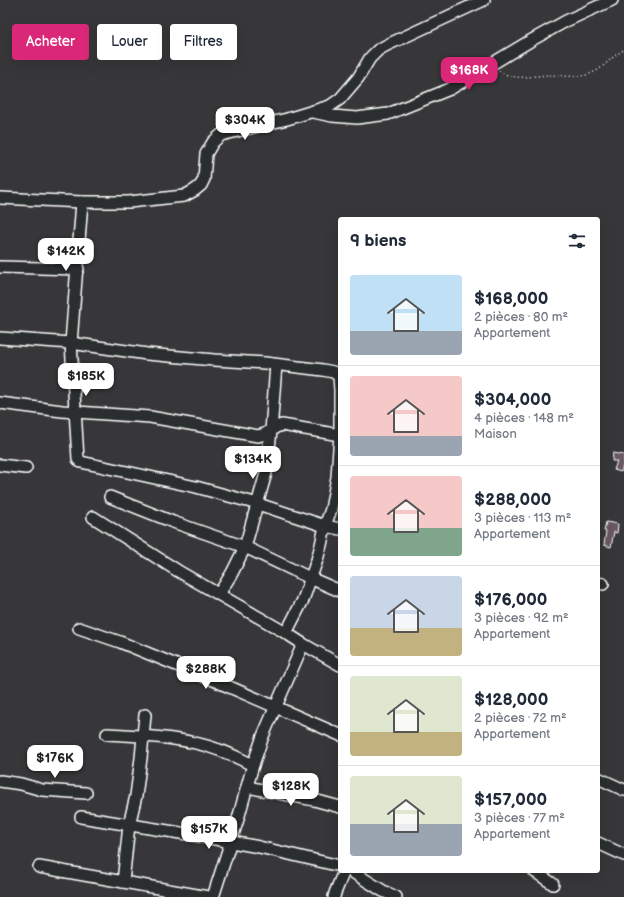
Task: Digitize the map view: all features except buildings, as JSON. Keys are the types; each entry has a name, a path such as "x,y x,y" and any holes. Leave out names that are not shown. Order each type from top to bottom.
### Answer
{"street":[{"path":"0,198 82,202 129,202 184,196 201,185 204,179 206,154 213,142 221,136 330,106 340,99 358,78 370,58 378,50 484,0"},
{"path":"310,112 357,118 388,114 450,89 530,40 566,21 612,0"},
{"path":"82,202 78,269 71,343 78,459 80,462 196,487 338,529"},
{"path":"0,267 78,269"},
{"path":"0,338 71,343 147,354 322,370 333,372 338,375"},
{"path":"219,594 232,573 245,547 266,473 276,365"},
{"path":"0,403 75,412 150,417 258,436 282,425 338,435"},
{"path":"286,633 303,600 321,545 325,526 331,509 338,463"},
{"path":"0,465 26,468"},
{"path":"110,498 245,547 338,590"},
{"path":"94,516 178,571 338,664"},
{"path":"79,628 120,642 338,733"},
{"path":"213,897 253,764 275,707 303,644"},
{"path":"123,882 129,825 136,796 142,758 145,715"},
{"path":"107,734 183,740 219,750 253,764"},
{"path":"600,779 624,790"},
{"path":"0,781 21,784 42,790 86,793"},
{"path":"247,787 314,800 338,806"},
{"path":"82,817 258,847 338,866"},
{"path":"600,844 624,855"},
{"path":"39,867 208,897"},
{"path":"334,897 343,873"},
{"path":"354,873 383,891 396,897"},
{"path":"537,873 553,884"}],"path":[{"path":"490,65 503,74 516,77 552,75 571,77 589,75 601,68 624,50"}]}
